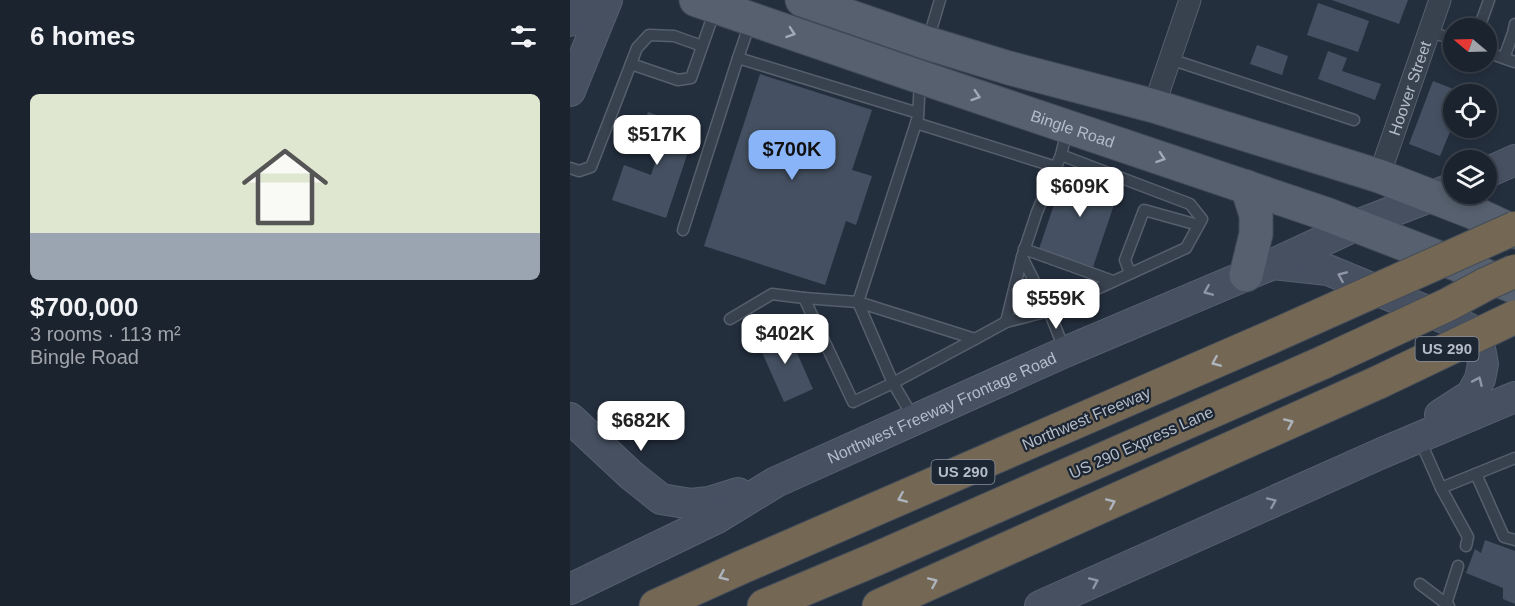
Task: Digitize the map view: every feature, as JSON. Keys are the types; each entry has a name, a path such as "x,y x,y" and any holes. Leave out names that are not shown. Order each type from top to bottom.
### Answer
{"highway":[{"name":"Northwest Freeway","path":"656,606 1515,230"},
{"name":"US 290 Express Lane","path":"764,606 1324,362 1515,271"},
{"name":"US 290","path":"879,606 1379,382 1515,317"}],"main road":[{"path":"570,21 578,0"},
{"path":"570,91 607,0"},
{"path":"810,1 927,43 1009,68 1154,106 1379,176 1443,192"},
{"name":"Bingle Road","path":"706,3 920,77 1064,141 1247,187 1357,225 1515,287"},
{"path":"920,77 927,43"},
{"path":"1497,168 1515,160"},
{"path":"1247,187 1256,215 1259,270 1328,270 1468,328 1478,338 1483,364 1480,379 1471,394 1382,453"},
{"name":"Northwest Freeway Frontage Road","path":"570,589 717,518 776,482 1065,352 1259,270 1357,225 1443,192"},
{"path":"1460,204 1472,212 1515,230"},
{"path":"1040,606 1382,453 1515,397"},
{"path":"570,418 631,475 661,499 691,504 709,502 776,482"}],"street":[{"path":"1154,106 1190,0"},
{"name":"Hoover Street","path":"1379,176 1440,0"}],"lane":[{"path":"927,43 940,0"},
{"path":"1483,18 1489,0"},
{"path":"631,64 678,80 691,78 702,46 706,3"},
{"path":"683,230 752,19"},
{"path":"1429,31 1443,36"},
{"path":"1510,60 1514,31"},
{"path":"570,168 579,171 591,167 637,48 649,35 674,36 702,46"},
{"path":"738,58 1056,167"},
{"path":"1170,59 1354,120"},
{"path":"915,420 893,383 858,302 917,118 920,77"},
{"path":"1005,322 1023,253 1064,141 1190,204 1200,222"},
{"path":"1130,273 1125,260 1144,210 1200,222"},
{"path":"804,298 853,402 893,383 1005,322 1049,311 1186,248 1200,222"},
{"path":"1023,253 1113,281"},
{"path":"1023,253 1065,352"},
{"path":"730,319 772,294 858,302 975,339"},
{"path":"1419,437 1441,488 1468,537 1466,546"},
{"path":"1441,488 1515,458"},
{"path":"1476,474 1504,537 1515,540"},
{"path":"1419,584 1447,605 1458,566"}],"building":[{"path":"1332,0 1408,0 1399,24"},
{"path":"1318,3 1369,21 1358,52 1307,35"},
{"path":"1257,45 1288,56 1282,75 1250,64"},
{"path":"1328,51 1347,58 1342,71 1381,84 1375,100 1318,79"},
{"path":"760,74 872,110 852,170 872,176 856,225 846,221 825,285 704,246"},
{"path":"1433,81 1443,85 1443,138 1447,138 1440,156 1409,144"},
{"path":"648,112 696,128 666,218 612,200 624,165 651,175 658,154 636,147"},
{"path":"1066,169 1120,187 1093,267 1039,249"},
{"path":"786,328 813,389 784,402 757,341"},
{"path":"1485,540 1515,551 1515,604 1503,599 1503,588 1466,573 1475,549 1481,553"}]}
